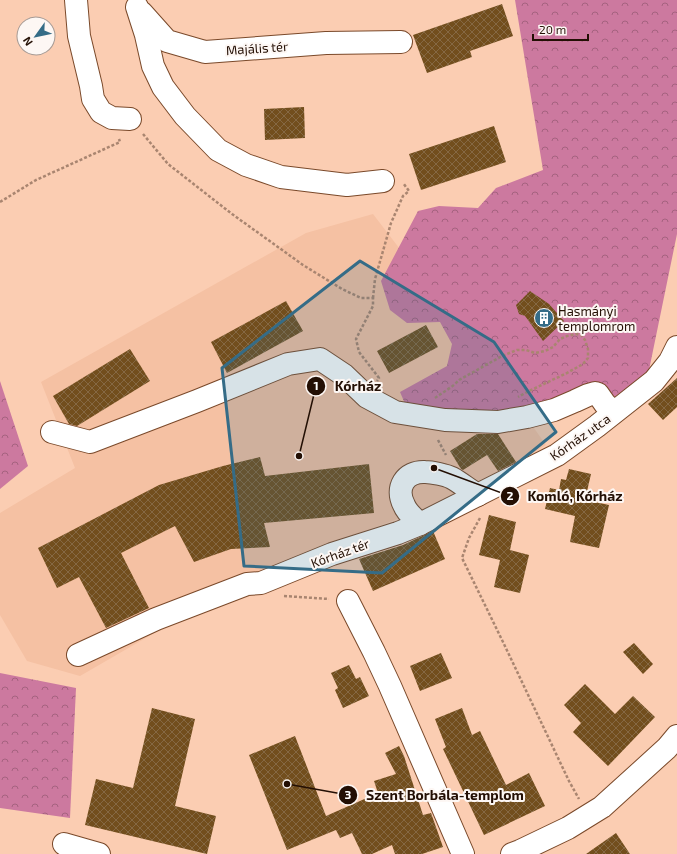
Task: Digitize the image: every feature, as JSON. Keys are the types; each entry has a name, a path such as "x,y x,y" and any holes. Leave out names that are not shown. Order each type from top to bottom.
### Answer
{"street":[{"path":"76,0 79,36 93,99 101,112 112,118 130,119"},
{"path":"135,4 146,36 153,66 162,87 185,116 218,150 246,165 281,177 347,185 383,181"},
{"name":"Majális tér","path":"135,4 167,41 205,52 326,43 401,42"},
{"name":"Kórház utca","path":"420,524 558,455 654,381 670,361 677,348"},
{"path":"52,432 90,442 288,364 320,359 344,375 367,397 395,412 445,420 498,422 554,410 576,402 588,394 595,393 598,394 605,404 614,412"},
{"path":"420,524 404,506 400,496 401,487 406,479 414,474 424,472 451,478 478,495"},
{"name":"Kórház tér","path":"78,656 156,619 247,584 261,583 332,554 420,524"},
{"path":"348,601 390,686 463,854"},
{"path":"512,854 568,828 602,807 667,748 677,736"},
{"path":"64,844 99,854"}],"path":[{"path":"130,119 168,164 232,214 303,265 342,289 361,298 373,298"},
{"path":"0,202 36,180 120,142"},
{"path":"367,397 379,378 359,352 356,339 373,306 375,279 391,223 403,196"},
{"path":"451,478 451,463 425,416 419,412 419,409 459,380 502,356 517,350 526,350 535,353 545,351 553,347 560,339 576,334 581,335 586,340 588,358 583,364 517,398"},
{"path":"469,538 462,558 569,782"},
{"path":"261,583 282,596 348,601"}],"highlighted area":[{"path":"360,261 494,342 556,432 382,573 244,566 222,368"}],"shaded area":[{"path":"373,214 489,365 546,445 465,496 408,515 312,551 189,613 80,676 27,661 0,615 0,513 75,468 41,382 306,233"}],"green space":[{"path":"515,0 677,0 677,234 648,375 608,401 504,419 406,406 400,392 447,366 452,344 440,322 407,323 390,310 381,281 418,211 439,206 478,208 496,188 543,170"},
{"path":"0,381 28,466 0,489"},
{"path":"0,673 76,688 70,818 0,808"}],"building":[{"path":"502,4 513,36 470,51 472,57 427,73 413,35"},
{"path":"304,107 305,138 265,140 264,109"},
{"path":"494,126 506,162 421,190 409,154"},
{"name":"Hasmányi templomrom","path":"530,291 549,304 564,321 543,341 525,316 519,314 516,305"},
{"path":"286,301 303,331 227,373 211,342"},
{"path":"426,325 438,347 389,373 377,351"},
{"path":"130,349 150,381 77,426 69,424 53,396"},
{"path":"677,378 677,407 663,420 648,404"},
{"path":"477,434 498,434 516,462 498,471 487,455 463,470 461,469 450,451"},
{"path":"260,457 265,476 369,464 374,513 264,523 270,547 231,549 194,562 175,526 121,553 149,608 106,628 79,577 57,588 38,548 159,485 223,466"},
{"path":"569,469 591,474 585,500 609,505 599,548 570,542 575,516 545,509 550,488 559,490 561,479 566,480"},
{"path":"489,515 516,522 510,550 529,555 520,593 494,587 500,560 479,555"},
{"path":"433,531 445,559 373,591 359,559 403,545"},
{"path":"634,643 653,664 643,674 623,652"},
{"path":"441,653 452,678 420,691 410,666"},
{"path":"349,665 356,679 360,677 369,696 343,708 335,690 338,688 331,673"},
{"path":"585,684 615,714 633,696 655,717 608,766 573,732 581,723 564,705"},
{"path":"152,708 195,719 175,806 216,816 207,854 85,825 96,779 133,788"},
{"path":"462,708 472,735 480,731 506,785 529,773 545,806 484,835 443,749 446,747 435,719"},
{"path":"295,736 326,816 378,793 374,781 396,774 385,753 399,746 404,756 423,815 431,813 443,847 422,854 395,854 392,845 372,854 362,854 352,833 340,838 336,830 287,850 249,755"},
{"path":"616,833 630,854 586,854"}],"place":[{"name":"Hasmányi templomrom","path":"544,318"},
{"name":"Kórház","path":"299,456"},
{"name":"Komló, Kórház","path":"434,468"},
{"name":"Szent Borbála-templom","path":"287,784"}]}
